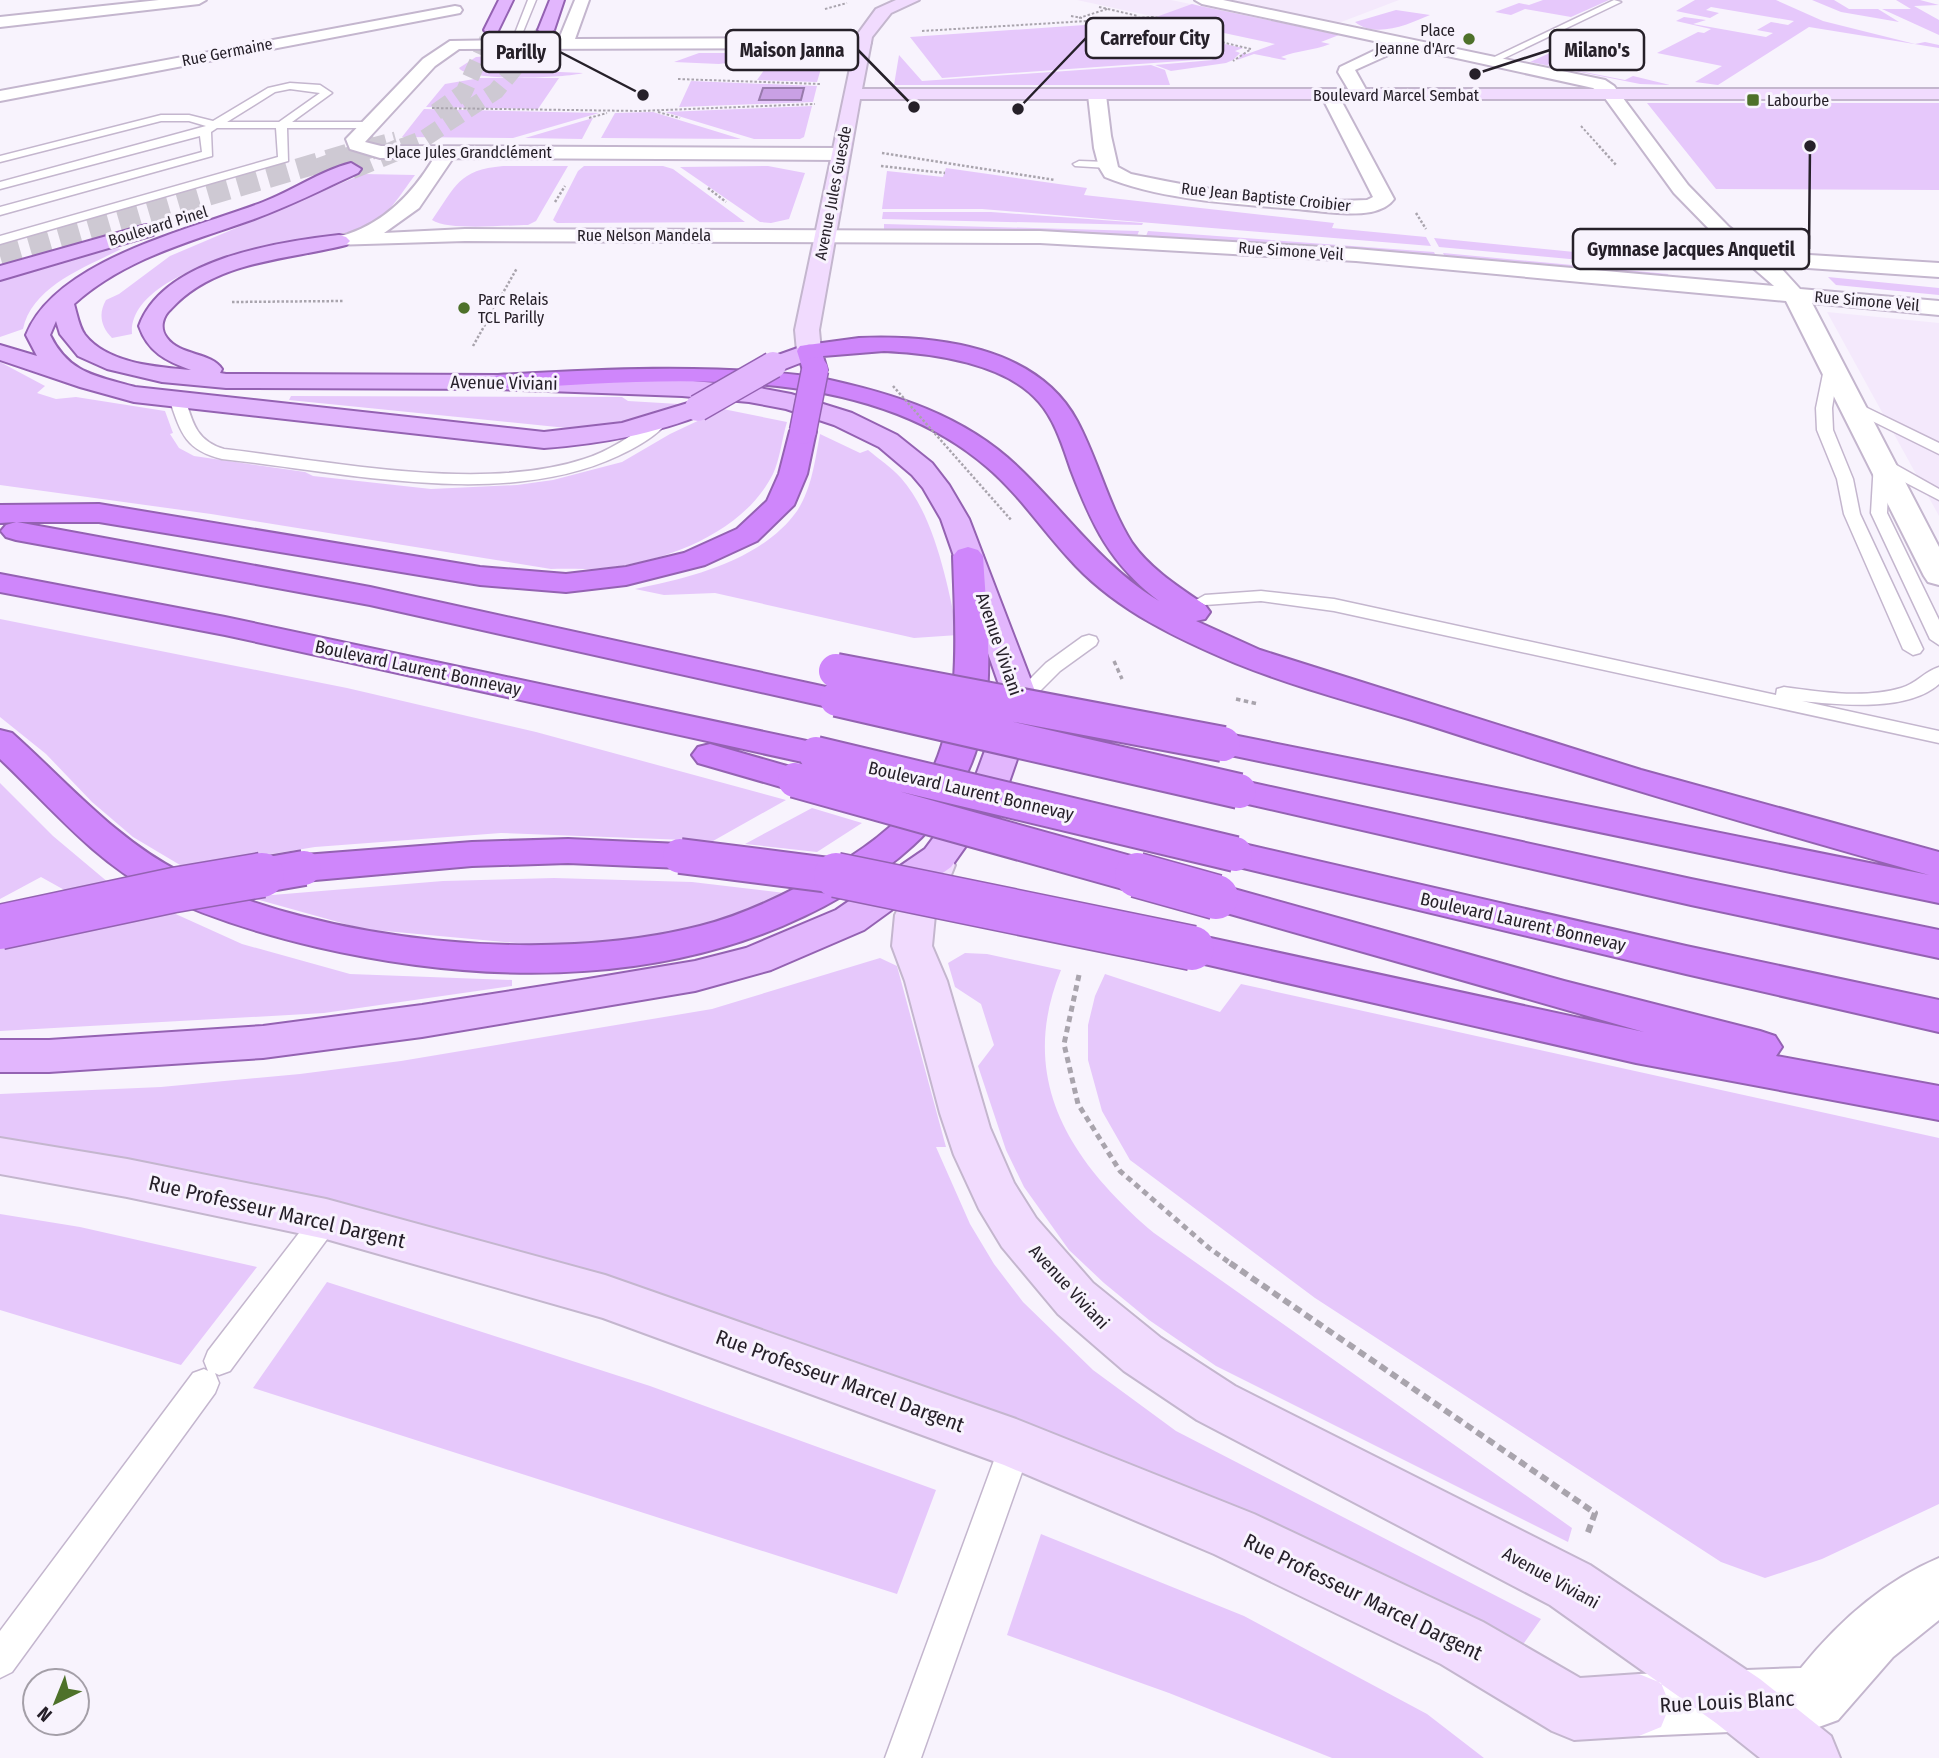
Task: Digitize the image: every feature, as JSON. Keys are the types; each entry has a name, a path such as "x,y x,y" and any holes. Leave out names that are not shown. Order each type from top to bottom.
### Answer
{"highway":[{"path":"0,514 99,513 480,576 566,583 626,576 694,559 747,535 780,505 793,474 803,431 812,360 848,344 924,346 988,360 1030,380 1053,402 1084,463 1102,513 1120,547 1157,584 1193,611 1231,634 1390,702"},
{"path":"498,382 673,374 772,379 844,391 901,407 946,425 983,450 1100,573 1132,599 1196,634 1249,657 1629,778 1939,865"},
{"path":"0,528 836,685 1223,744 1939,890"},
{"path":"0,740 50,784 85,822 165,880 216,904 306,931 367,943 494,957 556,959 623,955 695,942 760,922 810,899 900,840 930,805 949,774 966,726 972,682 968,556"},
{"name":"Boulevard Laurent Bonnevay","path":"0,583 225,626 440,673 805,767 1235,854 1673,957 1939,1016"},
{"path":"836,685 1239,791 1691,892 1939,944"},
{"path":"805,767 1216,897 1563,996 1939,1094"},
{"path":"0,927 174,890 304,869 472,854 568,851 680,856 831,874 1192,948 1636,1047 1939,1103"}],"main road":[{"path":"492,30 506,0"},
{"path":"546,30 557,0"},
{"path":"69,374 46,352 37,335 44,319 82,285 123,262 273,205 351,169"},
{"name":"Boulevard Pinel","path":"0,273 230,204 312,171"},
{"path":"263,381 216,371 174,355 157,343 151,334 149,324 153,313 181,287 221,267 270,253 339,241"},
{"name":"Avenue Viviani","path":"62,303 66,319 79,344 87,351 137,371 196,380 498,382 695,389 749,394 818,409 868,428 922,468 935,485 954,519 999,633 1021,699 989,788 939,858"},
{"path":"0,352 110,389 178,401 544,440 600,437 659,423 698,408 773,365 812,360"},
{"path":"0,1056 88,1054 263,1042 422,1021 695,976 757,960 850,920 939,858"}],"street":[{"path":"119,0 140,6"},
{"path":"0,22 199,0"},
{"path":"565,44 582,0"},
{"path":"458,5 450,33 513,44 830,43 862,28 891,0"},
{"name":"Avenue Jules Guesde","path":"812,360 807,330 853,94 862,28 874,28 878,17 885,10 912,0"},
{"path":"1202,0 1592,81 1604,86 1681,189 1721,230 1758,258 1798,300 1829,326 1832,364 1936,559"},
{"name":"Rue Germaine","path":"0,96 458,5"},
{"name":"Place Jules Grandclément","path":"450,33 437,55 374,125 355,139 357,145 380,152 841,154"},
{"path":"1360,95 1346,72 1348,66 1403,43"},
{"name":"Boulevard Marcel Sembat","path":"853,94 1939,94"},
{"path":"1097,95 1108,165"},
{"name":"Rue Jean Baptiste Croibier","path":"1108,165 1115,176 1134,182 1308,205 1369,206 1384,199 1330,95"},
{"path":"339,241 380,228 402,215 432,177 446,153"},
{"name":"Rue Nelson Mandela","path":"402,215 405,223 421,231 465,235"},
{"path":"1721,230 1726,257 1756,292"},
{"name":"Rue Nelson Mandela","path":"339,241 465,235 824,235"},
{"name":"Rue Simone Veil","path":"824,235 1005,236 1232,246 1454,263 1756,292 1873,314 1939,320"},
{"path":"1758,258 1939,270"},
{"name":"Rue Simone Veil","path":"1798,300 1939,308"},
{"path":"1829,326 1873,314"},
{"name":"Avenue Viviani","path":"939,858 915,919 912,945 925,979 964,1115 993,1190 1016,1230 1046,1268 1081,1305 1120,1340 1166,1373 1216,1403 1570,1585 1738,1701 1809,1758"},
{"name":"Rue Professeur Marcel Dargent","path":"0,1156 127,1178 326,1219 605,1297 1017,1444 1234,1534 1462,1643 1574,1709 1639,1705"},
{"name":"Rue Louis Blanc","path":"1639,1705 1816,1698 1836,1671 1917,1598 1939,1587"}],"lane":[{"path":"513,44 532,0"},
{"path":"1491,61 1617,2"},
{"path":"210,128 272,90 290,86 320,88 327,93 281,125"},
{"path":"0,159 161,118 189,118 210,128"},
{"path":"0,240 284,159 281,125"},
{"path":"0,186 210,128 374,125"},
{"path":"0,211 208,154 210,128"},
{"path":"120,154 195,184"},
{"path":"1079,164 1108,165"},
{"path":"0,176 14,182"},
{"path":"1832,364 1824,408 1825,430 1846,479 1852,514 1913,649"},
{"path":"178,401 186,430 195,443 222,454 476,480 550,473 583,464 640,440 659,423"},
{"path":"1854,407 1939,449"},
{"path":"1882,462 1939,495"},
{"path":"1882,462 1879,513 1939,639"},
{"path":"1205,600 1261,596 1321,603 1939,737"},
{"path":"1021,699 1053,667 1090,641"},
{"path":"1684,680 1792,694 1844,698 1885,697 1932,683 1939,673"},
{"path":"0,1660 326,1219"},
{"path":"903,1758 1017,1444"}],"path":[{"path":"1098,7 1187,24"},
{"path":"1079,18 1107,9"},
{"path":"1085,12 1093,13"},
{"path":"1071,16 1093,21"},
{"path":"914,31 1146,17"},
{"path":"1205,31 1214,35 1205,38 1207,39 1251,49 1227,64"},
{"path":"677,79 827,85"},
{"path":"431,108 639,111 822,104"},
{"path":"881,166 945,173"},
{"path":"701,184 730,205"},
{"path":"228,302 343,301"},
{"path":"893,386 1012,521"},
{"path":"1075,994 1064,1044 1078,1104 1120,1171 1209,1248 1595,1513"}],"shaded area":[{"path":"1077,0 1171,0 1317,30 1281,44"},
{"path":"1221,0 1399,0 1336,24"},
{"path":"1543,0 1609,0 1571,17 1525,9 1511,15 1495,12 1519,3 1529,5"},
{"path":"1695,0 1776,0 1823,21 1915,44 1925,42 1939,45 1939,48 1809,27 1718,85 1695,82 1722,66 1657,53 1698,32 1704,33 1711,29 1676,21 1684,17 1706,20 1693,24 1766,37 1773,33 1757,30 1771,22 1788,25 1794,21 1711,7 1706,10 1719,13 1710,18 1676,11"},
{"path":"1812,0 1834,0 1849,9 1878,9 1899,22 1841,12"},
{"path":"1896,0 1920,0 1939,5 1914,6 1939,20 1939,35 1882,9 1911,9"},
{"path":"1192,4 1339,35 1321,42 1330,44 1281,57 1287,59 1284,60 1254,54 1237,60 1243,53 1275,44 1212,32 1156,17"},
{"path":"1396,10 1430,15 1403,26 1382,30 1363,27 1355,22"},
{"path":"1160,19 1209,34 1204,37 1206,40 1243,48 1235,51 1240,53 1226,63 1171,71 1155,65 1213,60"},
{"path":"1157,20 1210,59 942,78 910,37"},
{"path":"1552,52 1580,57 1576,60 1562,57 1548,65 1625,80 1633,76 1670,85 1640,84 1530,62"},
{"path":"531,53 549,60 537,71 583,73 497,77 466,72 459,68 476,57"},
{"path":"699,53 801,53 719,64 674,62"},
{"path":"825,55 817,82 757,80 767,66 731,64"},
{"path":"899,55 922,81 1151,65 1165,70 1170,85 894,85"},
{"path":"480,78 559,78 538,109 426,107 445,84"},
{"path":"691,81 817,86 813,102 679,107"},
{"path":"763,88 804,88 801,100 759,100"},
{"path":"1647,103 1939,103 1939,190 1716,189"},
{"path":"812,106 804,137 800,139 754,139 665,112"},
{"path":"424,109 599,113 513,138 402,137"},
{"path":"653,112 741,139 601,138 615,113"},
{"path":"593,118 582,139 525,138"},
{"path":"503,166 568,166 536,221 528,225 464,226 432,220 453,189 467,176 476,171"},
{"path":"584,166 663,166 673,169 745,222 557,223 553,220 578,171"},
{"path":"768,166 805,173 789,219 771,223 760,222 680,167"},
{"path":"946,168 1087,188 1084,195 1334,223 1332,228 1426,237 1431,246 982,209 882,209 887,171 943,177"},
{"path":"363,174 415,175 386,212 364,229 250,250 223,258 170,281 150,296 136,314 132,334 112,338 105,329 101,315 106,300 119,294 170,256"},
{"path":"883,212 991,212 1143,223 882,219"},
{"path":"884,224 1139,231 1137,236 884,229"},
{"path":"1148,231 1434,252 1436,256 1146,236"},
{"path":"1434,238 1665,261 1666,268 1439,247"},
{"path":"113,247 121,249 62,280 37,301 28,314 23,329 0,337 0,281"},
{"path":"1443,253 1668,274 1669,278 1445,257"},
{"path":"1828,277 1939,288 1939,295 1836,285"},
{"path":"1827,312 1939,323 1939,516"},
{"path":"0,362 45,386 37,393 56,399 76,397 165,411 173,433 170,434 179,448 194,456 305,472 313,476 431,489 517,485 553,480 622,462 670,434 723,409 787,422 773,474 760,495 743,513 723,528 677,551 653,559 605,568 551,569 211,514 0,485"},
{"path":"291,396 622,397 628,401 679,404 637,422 567,428 289,400"},
{"path":"820,434 860,453 868,450 897,474 913,494 939,552 958,635 914,638 715,593 664,595 635,589 679,579 724,564 765,542 782,528 797,511 806,493"},
{"path":"0,619 347,688 536,732 786,800 713,841 501,833 315,847 185,868 133,837 92,802 46,754 0,717"},
{"path":"0,783 53,836 109,883 68,892 41,877 0,899"},
{"path":"812,808 862,823 817,852 745,844"},
{"path":"554,878 692,882 793,894 720,920 643,938 538,945 363,929 249,897 443,881"},
{"path":"169,911 242,944 350,974 512,980 512,986 324,1013 0,1031 0,948"},
{"path":"965,953 987,954 1061,970 1049,1010 1045,1048 1049,1083 1060,1116 1076,1148 1124,1206 1154,1233 1572,1528 1568,1542 1216,1366 1149,1320 1069,1250 1024,1187 1006,1150 978,1066 994,1045 981,1004 955,987 948,963"},
{"path":"880,958 897,966 946,1147 936,1147 970,1224 994,1264 1023,1302 1093,1370 1176,1431 1541,1619 1517,1653 1025,1428 0,1146 0,1094 161,1087 401,1061 712,1009"},
{"path":"1105,974 1220,1012 1241,984 1939,1138 1939,1504 1822,1559 1765,1578 1721,1562 1315,1298 1130,1160 1102,1111 1088,1060 1088,1025 1095,996"},
{"path":"0,1214 80,1227 257,1267 181,1365 0,1310"},
{"path":"327,1282 650,1386 936,1490 897,1594 253,1388"},
{"path":"1041,1534 1244,1616 1427,1714 1484,1758 1332,1758 1169,1693 1007,1635"}],"tunnel":[{"path":"436,112 464,92 492,30"},
{"path":"402,147 425,138 496,91 546,30"},
{"path":"370,147 396,140"},
{"path":"0,256 376,146"},
{"path":"351,169 407,146"},
{"path":"312,171 372,149"}],"place":[{"name":"Place Jeanne d'Arc","path":"1469,39"},
{"name":"Milano's","path":"1475,74"},
{"name":"Parilly","path":"643,95"},
{"name":"Labourbe","path":"1753,100"},
{"name":"Maison Janna","path":"914,107"},
{"name":"Carrefour City","path":"1018,109"},
{"name":"Gymnase Jacques Anquetil","path":"1810,146"},
{"name":"Parc Relais TCL Parilly","path":"464,308"}]}
